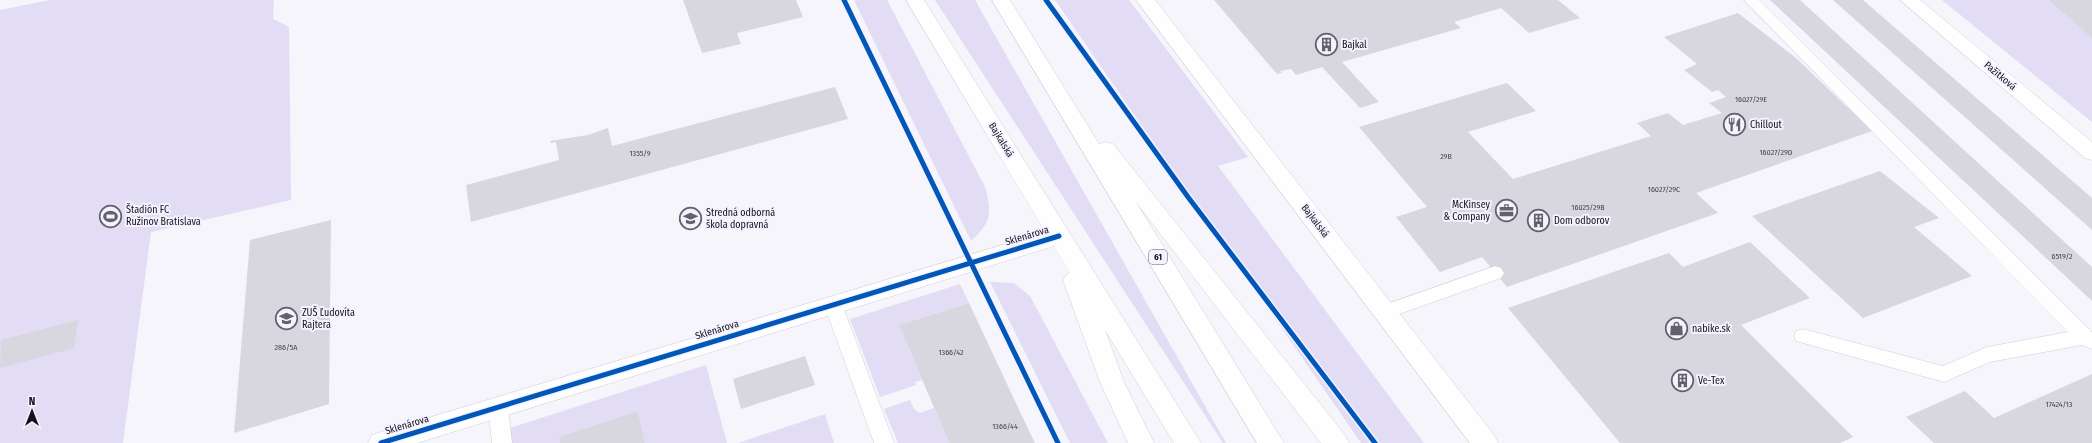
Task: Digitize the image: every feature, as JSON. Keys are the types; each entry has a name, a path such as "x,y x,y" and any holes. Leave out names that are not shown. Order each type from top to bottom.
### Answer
{"main road":[{"name":"Bajkalská","path":"915,0 1059,236 1188,443"},
{"name":"61","path":"1001,0 1271,443"},
{"name":"Bajkalská","path":"1145,0 1485,443"},
{"name":"Pažítková","path":"1909,0 2092,153"},
{"path":"1044,72 1336,443"},
{"name":"Sklenárova","path":"381,443 1059,236"},
{"path":"1059,236 1112,382 1141,443"}],"lane":[{"path":"1751,0 2088,339"},
{"path":"1385,312 1495,273"},
{"path":"833,304 884,443"},
{"path":"1802,336 1944,374 1986,355 2088,339"},
{"path":"498,407 502,443"}],"shaded area":[{"name":"Štadión FC Ružinov Bratislava","path":"50,0 274,0 273,19 289,27 291,200 151,232 123,443 0,443 0,10"},
{"path":"854,0 887,0 985,187 989,204 987,222 971,241"},
{"path":"935,0 975,0 1226,443 1223,443"},
{"path":"1055,0 1129,0 1248,157 1218,166 1424,443 1361,443"},
{"path":"1942,0 2050,0 2092,37 2092,122"},
{"path":"990,282 1014,283 1030,296 1108,443 1070,443"},
{"path":"960,284 969,303 899,325 922,380 915,382 916,385 880,397 850,319"},
{"path":"706,365 727,443 645,443 638,411 560,437 560,443 512,443 510,428"},
{"path":"910,400 914,409 920,413 934,408 949,443 898,443 884,409"},
{"path":"825,414 834,443 738,443"}],"building":[{"path":"683,0 796,0 803,17 737,33 741,44 702,53"},
{"name":"Bajkal","path":"1214,0 1558,0 1580,18 1529,33 1501,8 1454,22 1461,28 1342,62 1379,102 1360,108 1322,67 1296,75 1291,69 1280,71 1282,73 1277,74"},
{"path":"1770,0 1800,0 2092,267 2092,301"},
{"path":"1833,0 1863,0 2092,198 2092,230"},
{"path":"2049,0 2092,0 2092,38 2072,20"},
{"path":"1738,13 1796,58 1872,131 1696,193 1718,213 1507,287 1482,257 1440,272 1396,217 1427,207 1359,127 1507,83 1536,111 1468,132 1513,179 1651,136 1637,123 1668,113 1683,125 1722,113 1709,103 1726,97 1718,90 1712,92 1684,70 1697,64 1664,37"},
{"path":"835,87 848,119 471,222 466,185 559,160 556,142 551,143 550,141 588,135 608,128 612,146"},
{"path":"1880,171 1939,218 1914,227 1972,276 1863,318 1752,216"},
{"path":"331,220 329,404 234,433 250,240"},
{"name":"Ve-Tex","path":"1750,242 1810,298 1741,325 1853,437 1840,443 1620,443 1508,308 1669,253 1683,267"},
{"path":"969,303 1035,443 949,443 899,325"},
{"path":"78,320 74,348 0,368 1,340"},
{"path":"805,356 815,385 741,409 733,379"},
{"path":"2092,374 2092,443 1934,443 1906,417 1965,391 1994,418"},
{"path":"638,411 645,443 560,443 559,437"}],"cycle path":[{"path":"844,0 1058,443"},
{"path":"1046,0 1188,197 1375,443"},
{"path":"381,443 1059,236"}],"place":[{"name":"Bajkal","path":"1327,45"},
{"name":"Chillout","path":"1735,125"},
{"name":"McKinsey & Company","path":"1506,211"},
{"name":"Štadión FC Ružinov Bratislava","path":"110,216"},
{"name":"Stredná odborná škola dopravná","path":"691,219"},
{"name":"Dom odborov","path":"1539,221"},
{"name":"ZUŠ Ľudovíta Rajtera","path":"286,319"},
{"name":"nabike.sk","path":"1676,329"},
{"name":"Ve-Tex","path":"1683,381"}]}
